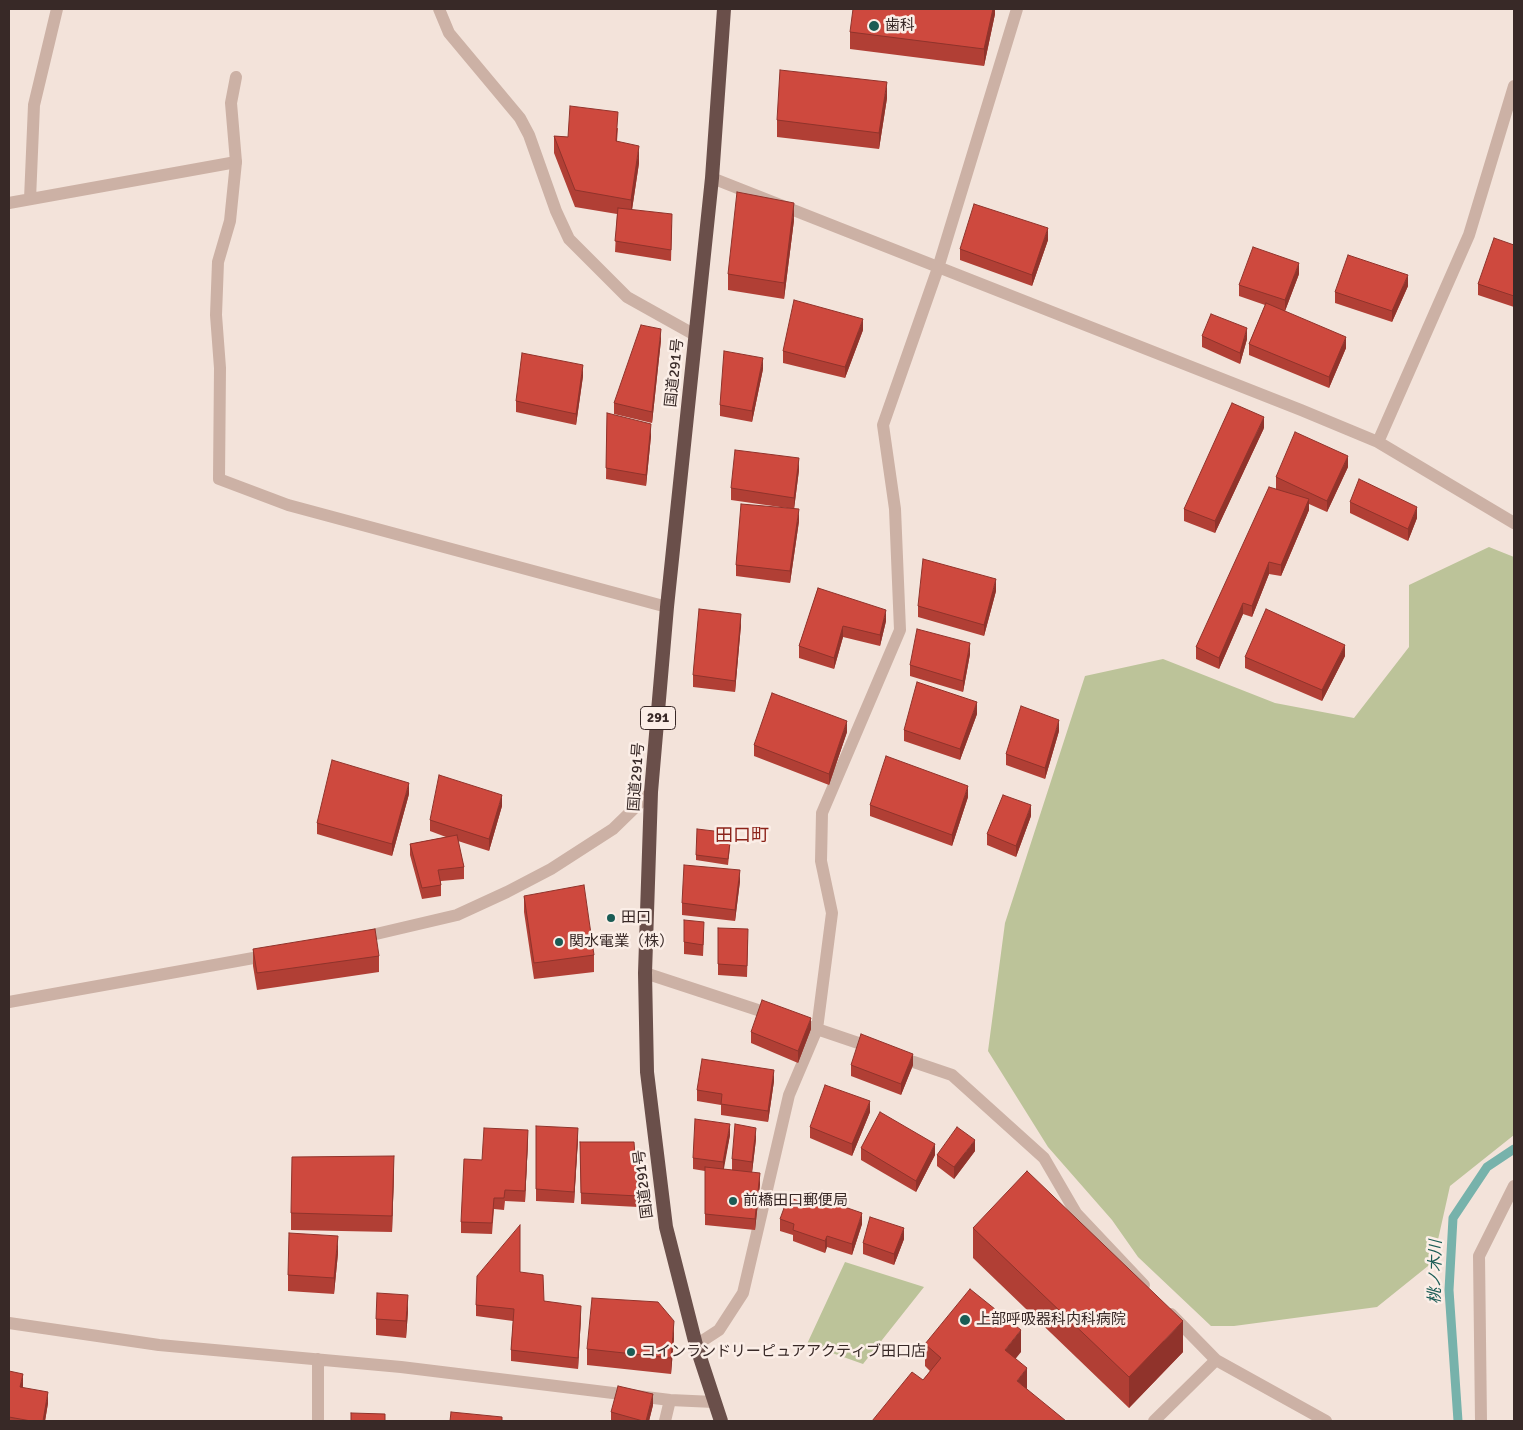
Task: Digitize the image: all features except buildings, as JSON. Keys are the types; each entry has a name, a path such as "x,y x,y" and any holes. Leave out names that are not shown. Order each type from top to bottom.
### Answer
{"highway":[{"name":"国道291号","path":"722,1421 696,1345 666,1227 647,1072 644,973 651,792 667,607 712,178 724,9"}],"street":[{"path":"30,200 34,106 57,9"},
{"path":"439,9 449,33 525,126 556,211 569,238 627,297 695,336"},
{"path":"696,1345 719,1330 743,1293 789,1095 817,1029 832,913 821,861 822,813 900,630 895,510 883,426 938,268 1017,9"},
{"path":"236,77 231,103 236,162 230,221 218,262 216,315 220,368 219,479 288,505 667,607"},
{"path":"1378,442 1469,235 1514,86"},
{"path":"9,203 236,162"},
{"path":"712,178 1302,410 1378,442 1514,523"},
{"path":"349,940 457,915 507,892 613,829 651,792"},
{"path":"9,1002 280,953"},
{"path":"644,973 781,1017"},
{"path":"799,1023 952,1075 1044,1158 1076,1213 1150,1292"},
{"path":"1481,1421 1479,1256 1514,1186"},
{"path":"1164,1306 1216,1360 1326,1421"},
{"path":"9,1322 159,1344 318,1359 670,1400 714,1402"},
{"path":"318,1359 318,1421"},
{"path":"1154,1421 1216,1360"},
{"path":"664,1421 670,1400"}],"green space":[{"path":"1489,547 1514,557 1514,1135 1450,1186 1433,1262 1377,1307 1234,1326 1211,1326 1138,1257 1112,1220 1048,1147 988,1051 1005,923 1085,676 1163,659 1275,703 1354,718 1409,647 1409,585"},
{"path":"845,1262 924,1287 863,1364 807,1344"}],"waterway":[{"name":"桃ノ木川","path":"1458,1421 1449,1290 1453,1218 1487,1167 1514,1149"}],"place":[{"name":"歯科","path":"874,26"},
{"name":"田口","path":"611,918"},
{"name":"関水電業（株）","path":"559,942"},
{"name":"前橋田口郵便局","path":"733,1201"},
{"name":"上部呼吸器科内科病院","path":"965,1320"},
{"name":"コインランドリーピュアアクティブ田口店","path":"631,1352"}],"district":[{"name":"田口町","path":"742,836"}]}
